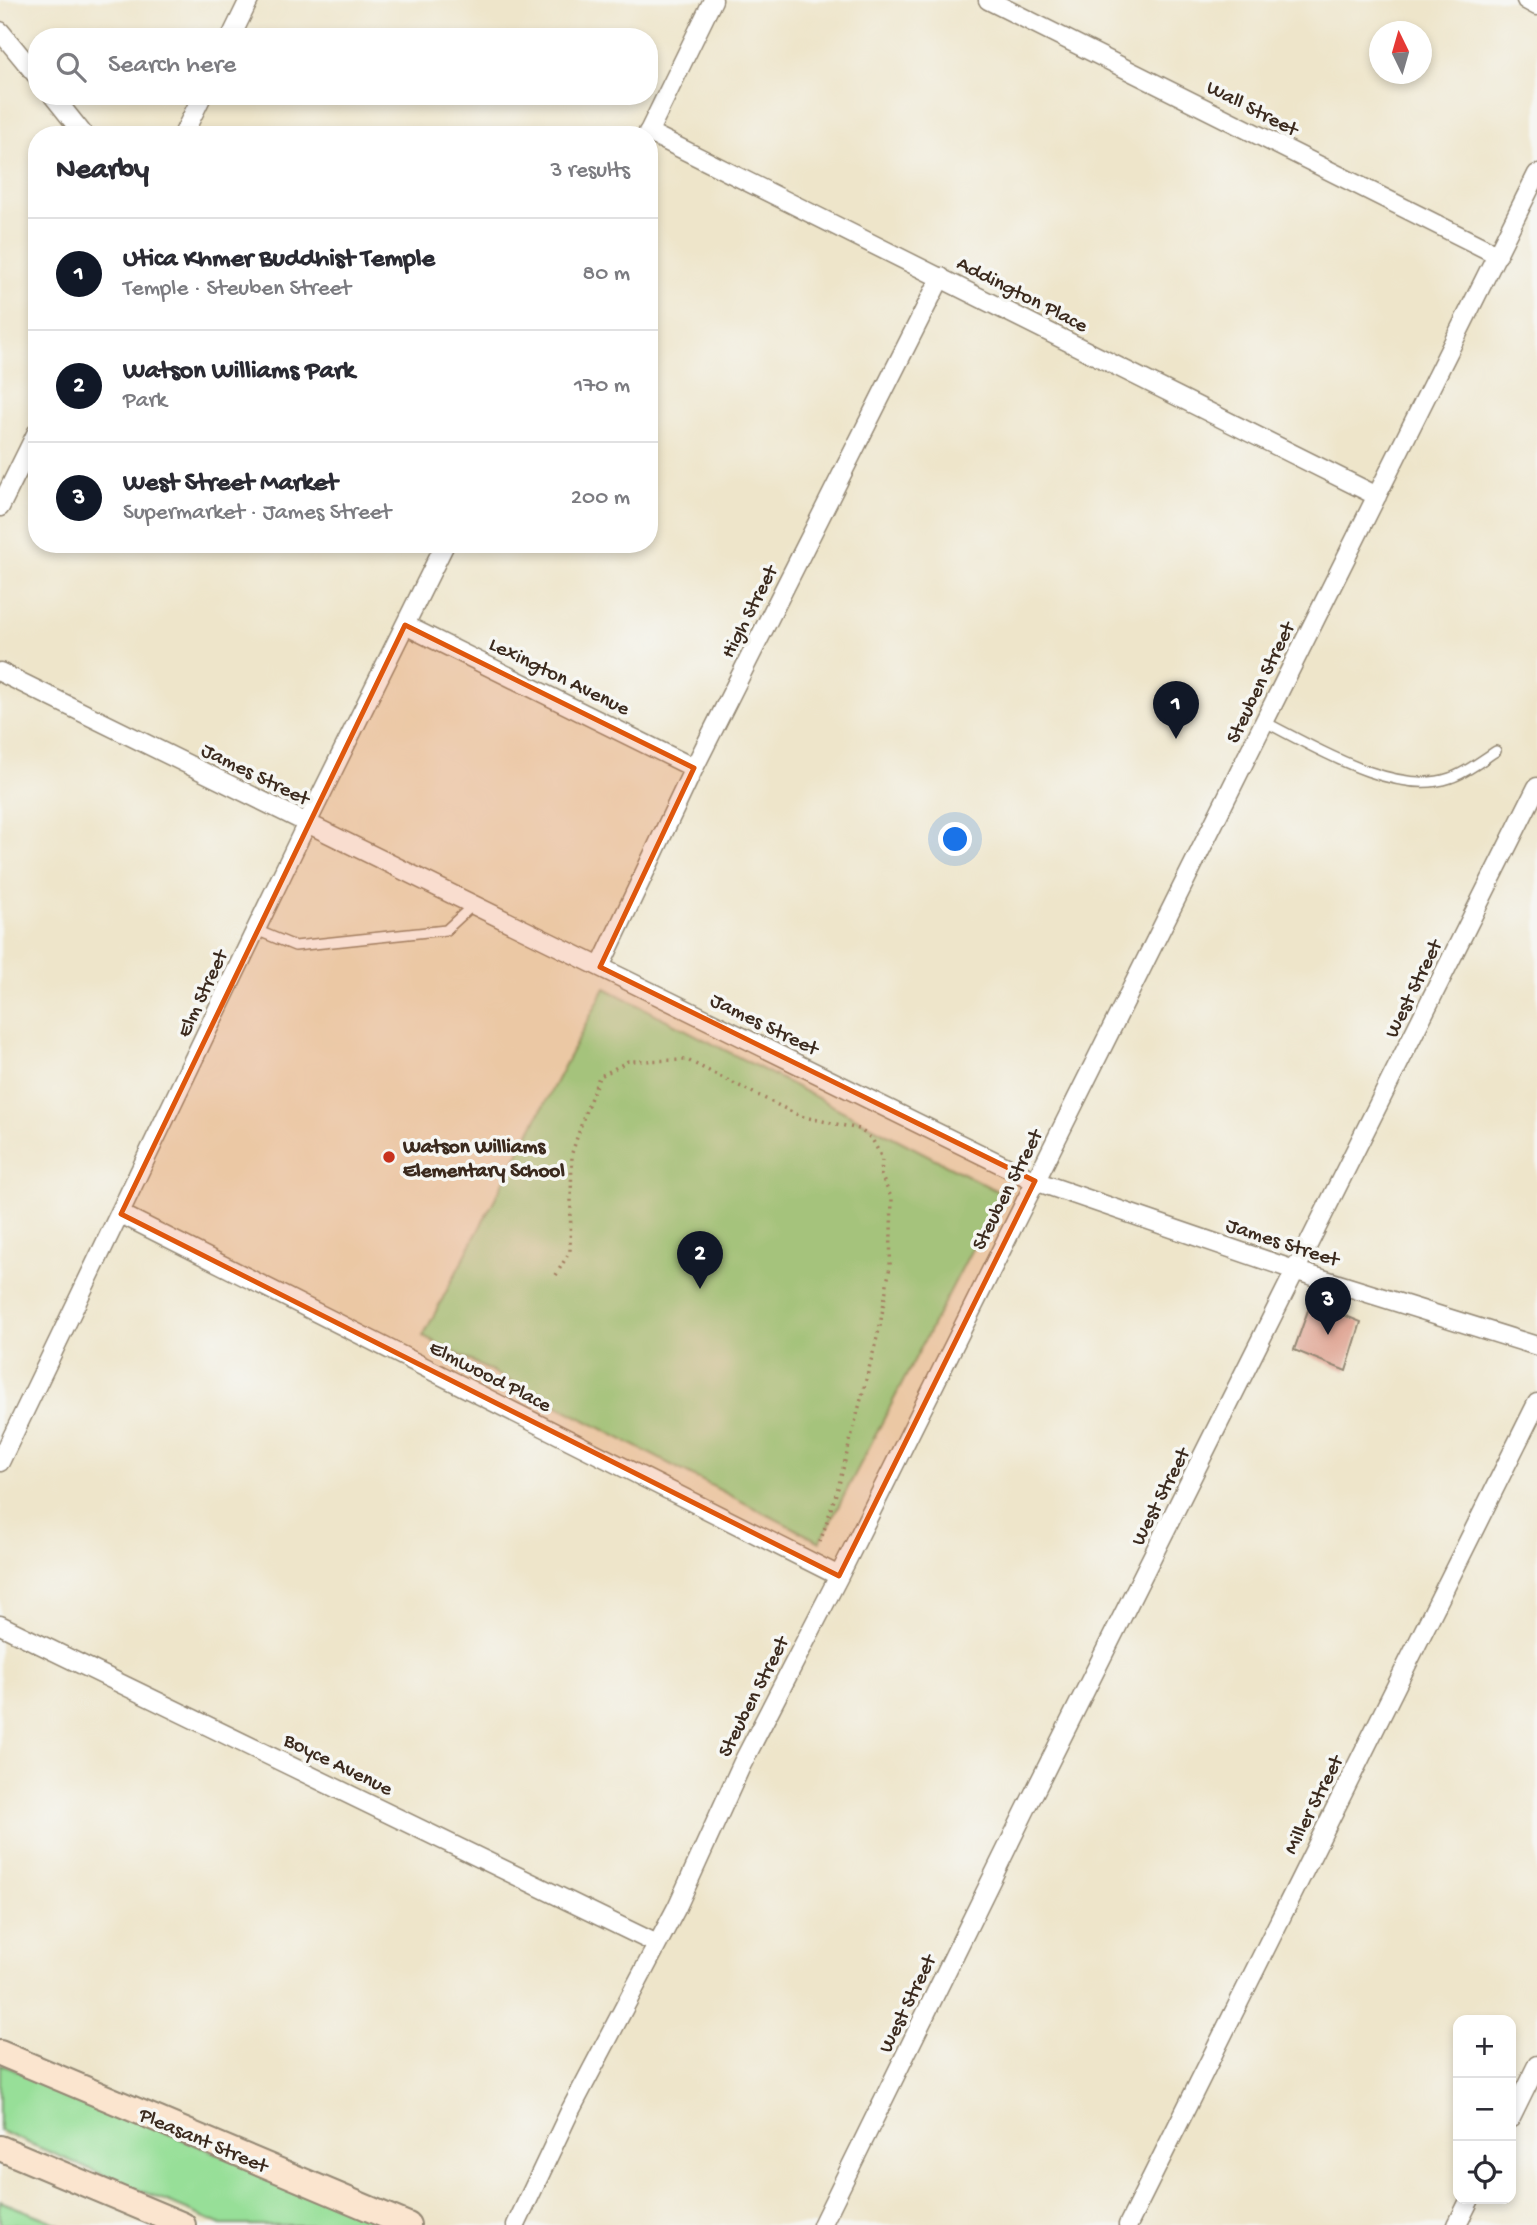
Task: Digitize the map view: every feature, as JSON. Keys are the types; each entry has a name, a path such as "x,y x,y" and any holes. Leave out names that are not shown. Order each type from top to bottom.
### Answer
{"street":[{"path":"235,28 249,0"},
{"path":"652,126 713,0"},
{"name":"Wall Street","path":"988,0 1498,255"},
{"path":"1526,0 1537,6"},
{"path":"0,31 28,65"},
{"path":"60,105 77,126"},
{"path":"187,126 198,105"},
{"name":"Addington Place","path":"658,139 941,277 1377,496"},
{"name":"Steuben Street","path":"516,2225 570,2111 657,1944 742,1764 839,1576 1537,174"},
{"name":"High Street","path":"600,967 694,768 941,277"},
{"path":"0,507 28,450"},
{"name":"Elm Street","path":"0,1462 307,823 441,553"},
{"name":"Lexington Avenue","path":"405,625 694,768"},
{"name":"James Street","path":"0,672 1035,1181 1297,1271 1537,1346"},
{"name":"West Street","path":"821,2225 1537,787"},
{"name":"Elmwood Place","path":"121,1214 839,1576"},
{"name":"Miller Street","path":"1128,2225 1537,1403"},
{"name":"Boyce Avenue","path":"0,1625 657,1944"},
{"name":"Pleasant Street","path":"0,2053 408,2225"},
{"path":"1516,2108 1537,2065"},
{"path":"0,2148 183,2225"},
{"path":"1457,2225 1468,2204"}],"lane":[{"path":"1265,722 1340,758 1411,784 1450,778 1496,751"},
{"path":"256,930 295,946 446,930 473,905"}],"path":[{"path":"556,1275 570,1251 572,1153 585,1113 599,1077 628,1061 687,1060 800,1115 859,1129 872,1139 882,1158 881,1175 892,1199 890,1266 877,1338 838,1489 820,1542"}],"highlighted area":[{"path":"405,625 694,768 600,967 1035,1181 839,1576 121,1214"}],"green space":[{"path":"605,988 1001,1193 820,1542 423,1336"},
{"path":"0,2064 390,2225 222,2225 0,2131"},
{"path":"0,2201 61,2225 0,2225"}],"building":[{"path":"1311,1302 1361,1322 1346,1371 1294,1350"}],"place":[{"name":"Utica Khmer Buddhist Temple","path":"1176,739"},
{"name":"Watson Williams Elementary School","path":"389,1157"},
{"name":"Watson Williams Park","path":"700,1289"},
{"name":"West Street Market","path":"1328,1335"}]}
